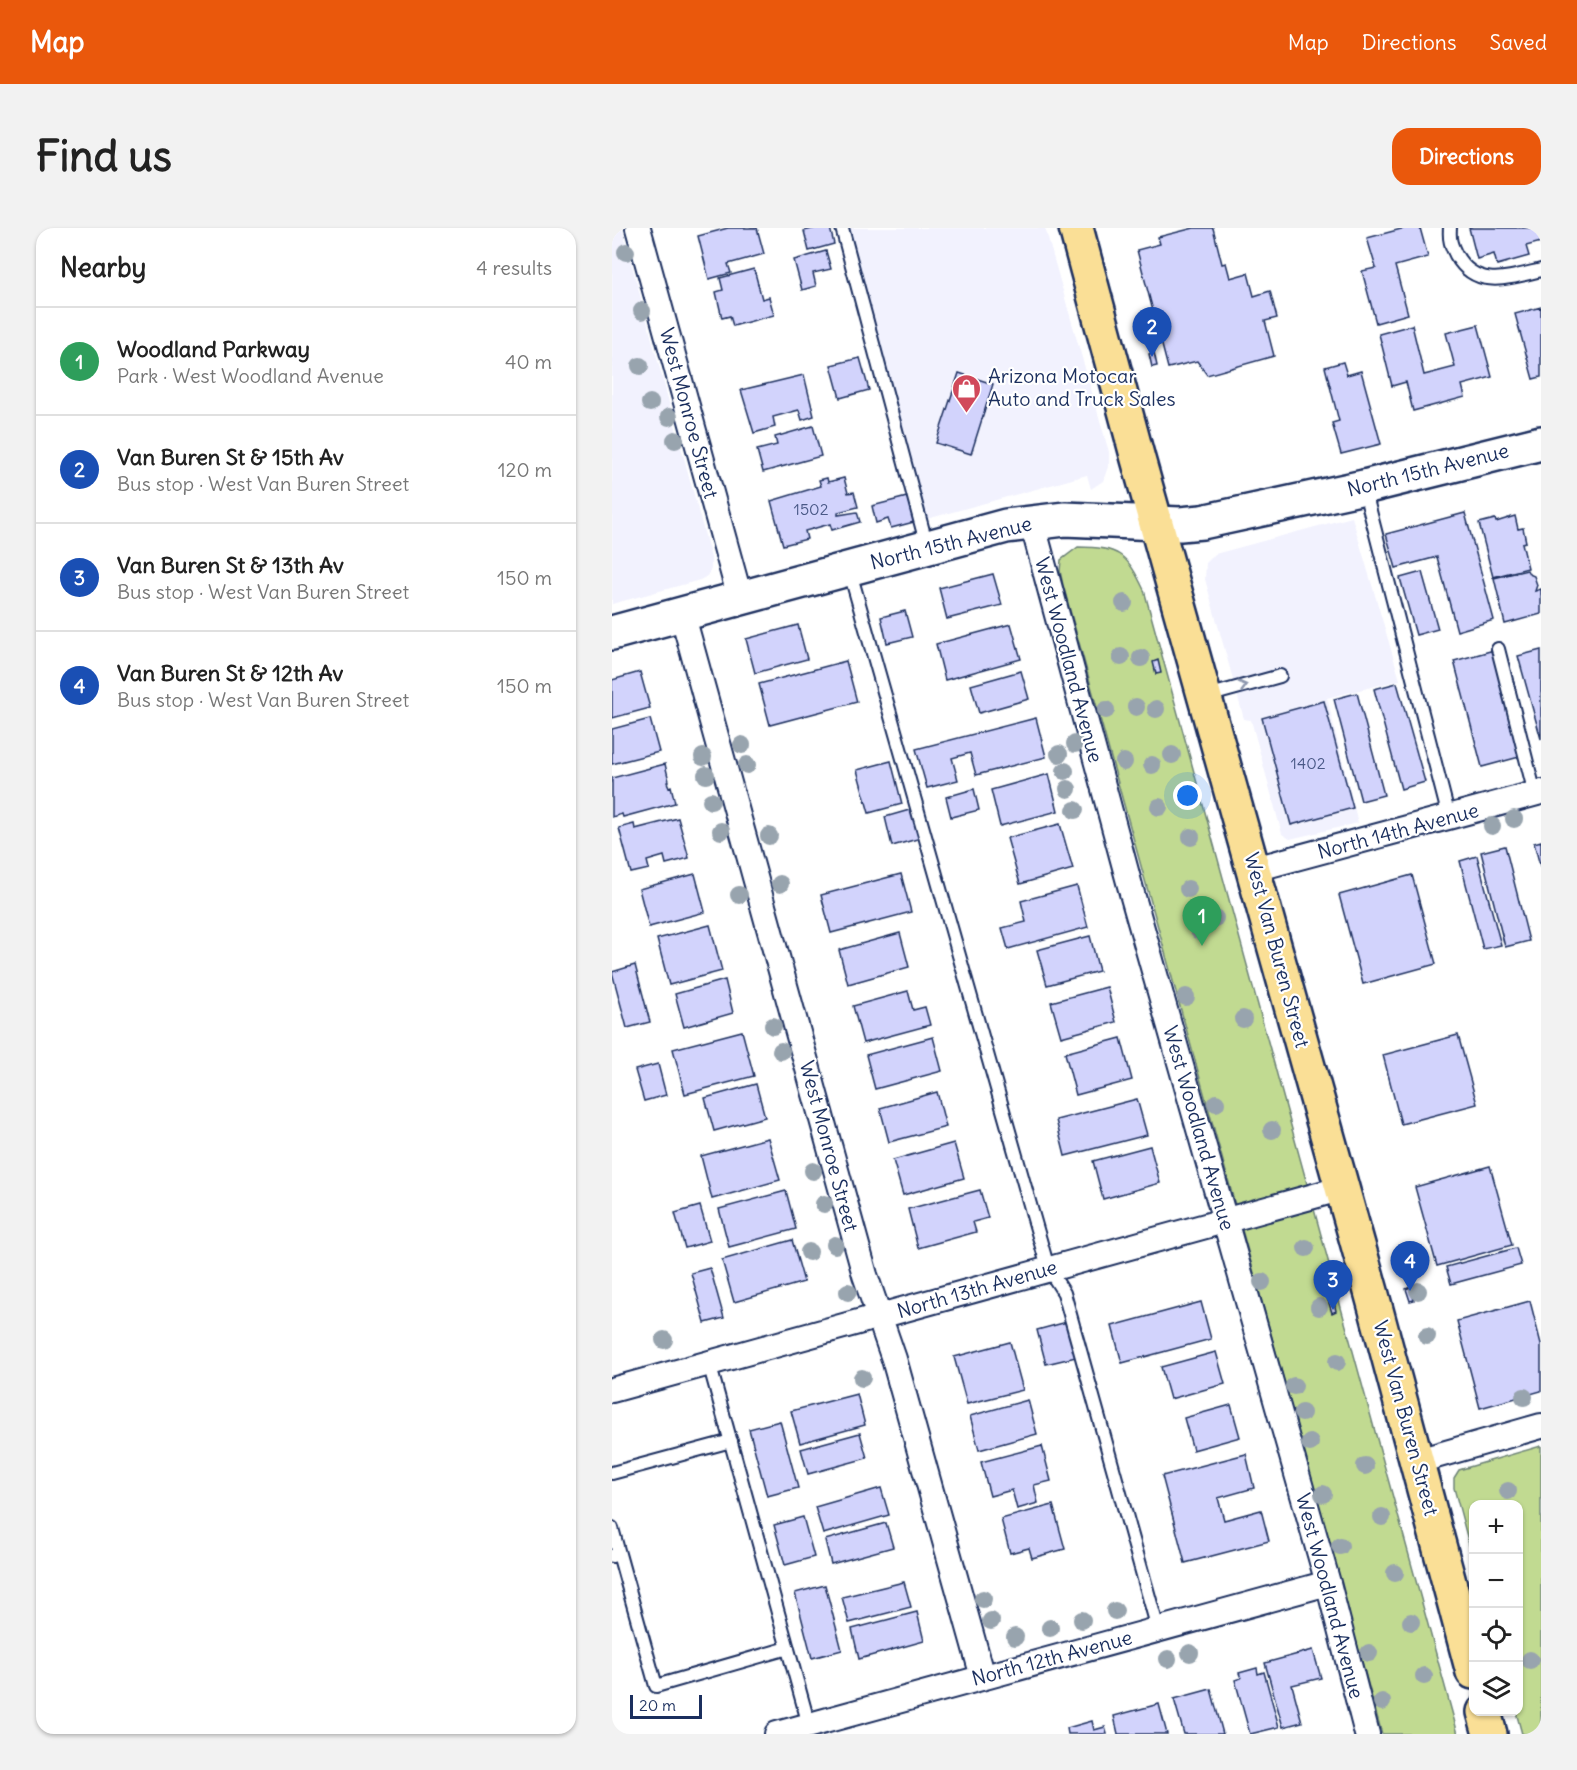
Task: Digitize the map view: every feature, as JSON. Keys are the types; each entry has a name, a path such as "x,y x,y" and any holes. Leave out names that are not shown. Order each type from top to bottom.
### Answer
{"main road":[{"name":"West Van Buren Street","path":"1076,228 1343,1188 1470,1662"},
{"path":"1485,1716 1490,1734"}],"street":[{"name":"West Monroe Street","path":"638,228 740,598"},
{"name":"North 15th Avenue","path":"612,633 1006,526 1065,519 1157,521 1180,524 1203,522 1364,487 1541,442"},
{"name":"West Woodland Avenue","path":"1032,522 1133,897 1328,1583 1367,1734"},
{"name":"West Monroe Street","path":"682,613 865,1275 897,1370 983,1677"},
{"name":"North 14th Avenue","path":"1255,869 1538,793"},
{"name":"North 13th Avenue","path":"612,1390 1343,1188"},
{"path":"1418,1461 1541,1426"},
{"name":"North 12th Avenue","path":"777,1734 1328,1583"}],"lane":[{"path":"842,228 928,547"},
{"path":"1449,228 1448,240 1463,266 1482,279 1509,278 1541,270"},
{"path":"1364,487 1449,817"},
{"path":"849,568 1048,1268 1064,1293 1158,1629"},
{"path":"1498,649 1538,793"},
{"path":"1206,697 1280,676"},
{"path":"709,1363 809,1725"},
{"path":"612,1473 731,1441"},
{"path":"612,1528 616,1555 656,1686 788,1648"}],"shaded area":[{"path":"612,228 622,228 711,558 711,569 707,576 700,580 612,604"},
{"path":"835,228 1045,228 1109,452 1109,464 1103,481 1091,489 1087,475 916,522"},
{"path":"1352,517 1400,680 1327,698 1358,823 1290,839 1282,834 1251,720 1244,719 1205,579 1206,563 1215,554"}],"green space":[{"path":"1078,547 1103,549 1120,555 1132,568 1144,590 1458,1734 1382,1734 1063,585 1060,571 1061,560"},
{"path":"1541,1446 1541,1734 1522,1734 1517,1716 1523,1716 1523,1500 1469,1500 1469,1544 1454,1488 1454,1478 1459,1470"}],"building":[{"path":"728,228 757,228 764,254 728,264 731,273 709,279 698,236"},
{"path":"830,228 834,244 809,251 804,231"},
{"path":"1194,228 1213,228 1222,264 1226,263 1230,278 1248,273 1254,296 1270,291 1277,318 1265,321 1274,356 1207,375 1197,361 1168,368 1137,250 1160,244 1158,237"},
{"path":"1405,228 1420,228 1428,257 1395,266 1408,314 1376,323 1362,271 1376,268 1367,238"},
{"path":"1469,228 1541,228 1541,242 1526,246 1529,256 1497,265 1494,254 1477,259"},
{"path":"826,251 831,269 813,273 816,286 802,290 794,260"},
{"path":"754,269 762,299 769,297 774,315 733,326 730,316 722,318 716,292 723,290 720,278"},
{"path":"1541,307 1541,377 1533,379 1515,314"},
{"path":"1412,325 1424,375 1455,367 1446,333 1478,325 1492,377 1462,385 1465,397 1413,411 1406,382 1392,386 1379,334"},
{"path":"1154,352 1157,366 1152,367 1149,354"},
{"path":"860,358 869,390 840,398 831,365"},
{"path":"1343,362 1347,375 1361,371 1381,444 1341,454 1332,423 1339,421 1325,367"},
{"path":"959,373 993,384 971,454 936,443"},
{"path":"804,375 814,416 802,420 799,410 773,417 775,427 754,433 741,390"},
{"path":"813,426 821,456 763,472 757,450 777,445 775,437"},
{"path":"827,478 828,482 844,478 848,493 854,492 858,507 838,512 838,515 857,512 860,522 832,530 830,524 805,531 807,539 783,545 771,501 821,486 819,480"},
{"path":"907,497 914,522 891,528 888,519 876,523 872,506"},
{"path":"1465,513 1494,620 1457,631 1437,557 1396,568 1386,534"},
{"path":"1515,516 1518,529 1523,528 1526,542 1522,543 1528,568 1493,577 1479,523 1495,519 1496,522"},
{"path":"1527,570 1534,576 1537,585 1535,591 1541,589 1541,614 1505,624 1494,578"},
{"path":"1422,572 1438,629 1416,635 1400,578"},
{"path":"993,574 1002,605 947,619 939,588"},
{"path":"905,611 912,637 887,643 881,617"},
{"path":"1011,624 1021,659 945,680 936,644"},
{"path":"798,625 807,659 755,673 746,639"},
{"path":"1494,650 1523,756 1482,767 1454,661"},
{"path":"1541,650 1541,739 1518,656"},
{"path":"1158,660 1161,673 1156,674 1153,662"},
{"path":"846,661 857,702 770,725 759,684"},
{"path":"1021,671 1029,699 979,713 971,685"},
{"path":"640,672 650,708 612,718 612,680"},
{"path":"1397,683 1425,782 1401,789 1374,689"},
{"path":"1357,693 1384,795 1361,801 1334,699"},
{"path":"1324,701 1353,808 1291,825 1262,718"},
{"path":"1036,718 1046,757 976,775 970,753 952,758 958,780 927,788 916,749"},
{"path":"650,719 659,752 612,764 612,729"},
{"path":"891,761 902,804 869,813 857,770"},
{"path":"665,764 669,781 667,782 669,787 671,786 675,803 623,817 622,814 612,817 612,778"},
{"path":"1049,774 1058,811 1000,826 991,790"},
{"path":"974,789 979,810 951,817 946,797"},
{"path":"913,809 921,838 892,846 885,817"},
{"path":"678,818 689,858 666,864 664,856 647,861 649,869 631,873 619,828 634,824 635,829"},
{"path":"1060,824 1073,869 1020,884 1007,838"},
{"path":"1541,841 1541,869 1534,843"},
{"path":"1505,846 1529,941 1505,947 1481,852"},
{"path":"1477,856 1501,945 1483,949 1460,861"},
{"path":"695,874 705,912 649,927 639,889"},
{"path":"901,874 911,912 831,933 821,895"},
{"path":"1412,875 1436,964 1363,984 1339,895"},
{"path":"1077,886 1088,927 1008,949 1002,928 1026,922 1021,901"},
{"path":"710,925 722,971 669,985 657,939"},
{"path":"900,933 909,967 848,984 839,950"},
{"path":"1090,936 1099,971 1047,985 1037,950"},
{"path":"635,965 650,1022 627,1028 612,972"},
{"path":"725,980 733,1013 684,1027 675,994"},
{"path":"1107,987 1116,1022 1061,1037 1051,1002"},
{"path":"908,991 913,1010 925,1007 930,1025 863,1043 853,1006"},
{"path":"742,1031 754,1076 685,1094 673,1049"},
{"path":"1458,1035 1477,1104 1401,1124 1383,1055"},
{"path":"933,1037 942,1071 875,1089 866,1055"},
{"path":"1121,1038 1132,1080 1076,1095 1065,1053"},
{"path":"658,1064 666,1095 644,1101 635,1070"},
{"path":"756,1084 765,1117 714,1131 705,1098"},
{"path":"937,1092 946,1127 889,1142 880,1108"},
{"path":"1137,1099 1147,1135 1065,1156 1056,1120"},
{"path":"768,1138 780,1180 712,1199 701,1156"},
{"path":"954,1143 964,1178 903,1195 893,1160"},
{"path":"1150,1146 1160,1183 1103,1199 1093,1161"},
{"path":"1490,1166 1512,1245 1437,1266 1415,1187"},
{"path":"980,1190 988,1218 973,1222 976,1232 918,1248 908,1209"},
{"path":"786,1191 796,1229 729,1247 719,1209"},
{"path":"700,1206 710,1241 685,1248 675,1213"},
{"path":"792,1240 804,1282 734,1302 722,1260"},
{"path":"1516,1248 1521,1265 1451,1284 1446,1267"},
{"path":"710,1268 724,1318 705,1323 691,1273"},
{"path":"1410,1287 1414,1300 1410,1301 1406,1289"},
{"path":"1333,1298 1336,1311 1332,1313 1328,1300"},
{"path":"1530,1301 1541,1344 1541,1391 1480,1408 1457,1321"},
{"path":"1201,1302 1211,1339 1122,1363 1112,1326"},
{"path":"1067,1322 1076,1357 1046,1364 1037,1330"},
{"path":"1010,1342 1023,1390 967,1404 954,1357"},
{"path":"1216,1352 1225,1384 1170,1399 1161,1367"},
{"path":"857,1394 865,1425 800,1443 791,1411"},
{"path":"1028,1400 1037,1434 979,1450 970,1416"},
{"path":"1231,1405 1240,1437 1193,1450 1184,1418"},
{"path":"780,1421 798,1488 767,1496 749,1429"},
{"path":"860,1433 867,1458 808,1474 801,1449"},
{"path":"1042,1446 1051,1481 1034,1485 1038,1503 1017,1509 1012,1490 990,1496 981,1462"},
{"path":"1246,1454 1254,1488 1218,1498 1224,1520 1261,1510 1269,1541 1185,1563 1162,1476"},
{"path":"881,1488 889,1515 823,1534 815,1507"},
{"path":"1053,1505 1065,1549 1032,1558 1029,1548 1010,1553 1001,1519"},
{"path":"803,1517 814,1557 785,1565 774,1525"},
{"path":"886,1523 893,1547 831,1564 825,1540"},
{"path":"904,1582 911,1607 849,1623 842,1597"},
{"path":"825,1585 842,1650 812,1658 795,1593"},
{"path":"917,1612 924,1641 859,1659 852,1629"},
{"path":"1313,1650 1321,1678 1292,1685 1302,1722 1283,1727 1265,1663"},
{"path":"1257,1668 1258,1674 1264,1672 1279,1727 1250,1734 1235,1680 1241,1678 1239,1673"},
{"path":"1211,1689 1223,1734 1184,1734 1174,1699"},
{"path":"1159,1704 1167,1734 1118,1734 1114,1716"},
{"path":"1092,1721 1094,1730 1105,1727 1107,1734 1068,1734 1067,1728"}],"place":[{"name":"Van Buren St & 15th Av","path":"1152,357"},
{"name":"Arizona Motocar Auto and Truck Sales","path":"967,414"},
{"name":"Woodland Parkway","path":"1202,946"},
{"name":"Van Buren St & 12th Av","path":"1410,1291"},
{"name":"Van Buren St & 13th Av","path":"1333,1310"}]}
